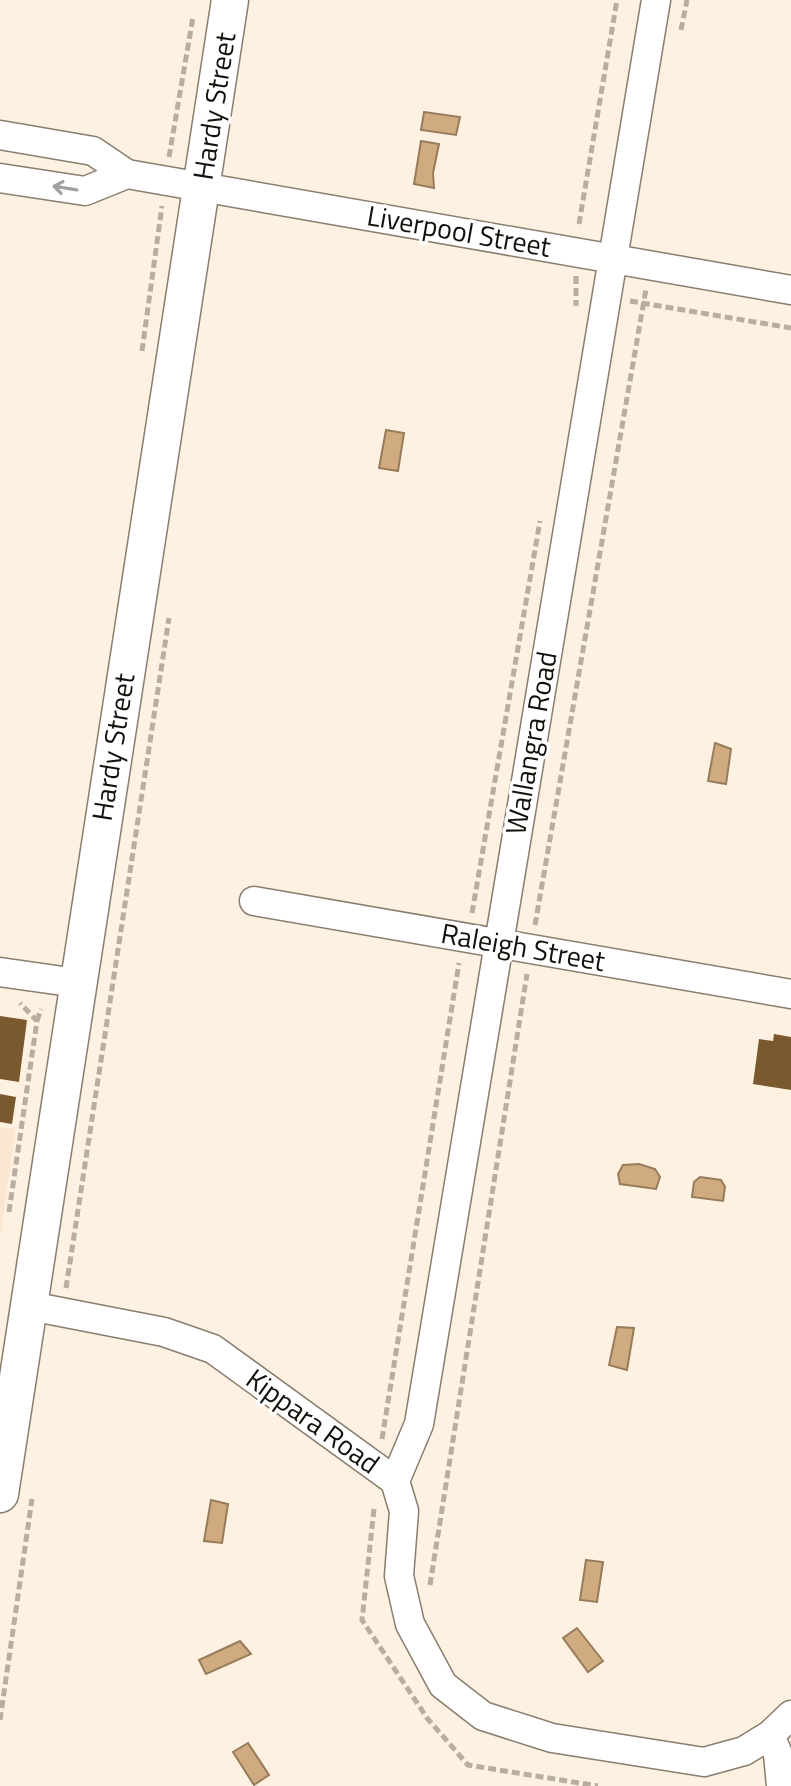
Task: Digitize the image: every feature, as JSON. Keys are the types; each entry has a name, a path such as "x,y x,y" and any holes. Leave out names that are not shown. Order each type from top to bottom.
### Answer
{"street":[{"name":"Hardy Street","path":"0,1494 230,0"},
{"name":"Wallangra Road","path":"395,1481 419,1424 496,942 609,297 656,0"},
{"name":"Liverpool Street","path":"0,135 93,151 127,174 791,290"},
{"path":"0,178 85,191 127,174"},
{"name":"Raleigh Street","path":"254,901 791,994"},
{"path":"0,972 77,983"},
{"name":"Kippara Road","path":"30,1306 164,1332 213,1349 395,1481 404,1511 399,1576 410,1624 443,1685 483,1716 552,1738 704,1762 734,1755 770,1735 791,1715"},
{"path":"770,1735 778,1754 781,1786"}],"path":[{"path":"579,224 617,0"},
{"path":"576,293 791,328"},
{"path":"7,1226 37,1021 18,997"}],"shaded area":[{"path":"424,112 460,117 456,135 421,130"},
{"path":"421,141 439,144 433,173 434,188 414,184"},
{"path":"386,430 404,433 398,471 379,468"},
{"path":"715,743 731,749 726,784 708,781"},
{"path":"0,1127 16,1129 0,1239"},
{"path":"639,1164 655,1169 660,1177 656,1189 620,1184 618,1174 623,1165"},
{"path":"700,1177 721,1180 725,1187 723,1201 692,1197 694,1182"},
{"path":"617,1327 634,1328 627,1370 609,1365"},
{"path":"211,1500 228,1504 222,1543 204,1541"},
{"path":"586,1560 603,1562 597,1602 580,1600"},
{"path":"577,1628 603,1661 588,1672 563,1638"},
{"path":"240,1641 251,1654 206,1674 199,1660"},
{"path":"248,1743 269,1775 254,1785 233,1752"}],"building":[{"path":"0,1016 27,1020 19,1082 0,1079"},
{"path":"774,1034 791,1037 791,1090 753,1084 759,1039 773,1041"},
{"path":"0,1094 16,1097 12,1124 0,1122"}]}
